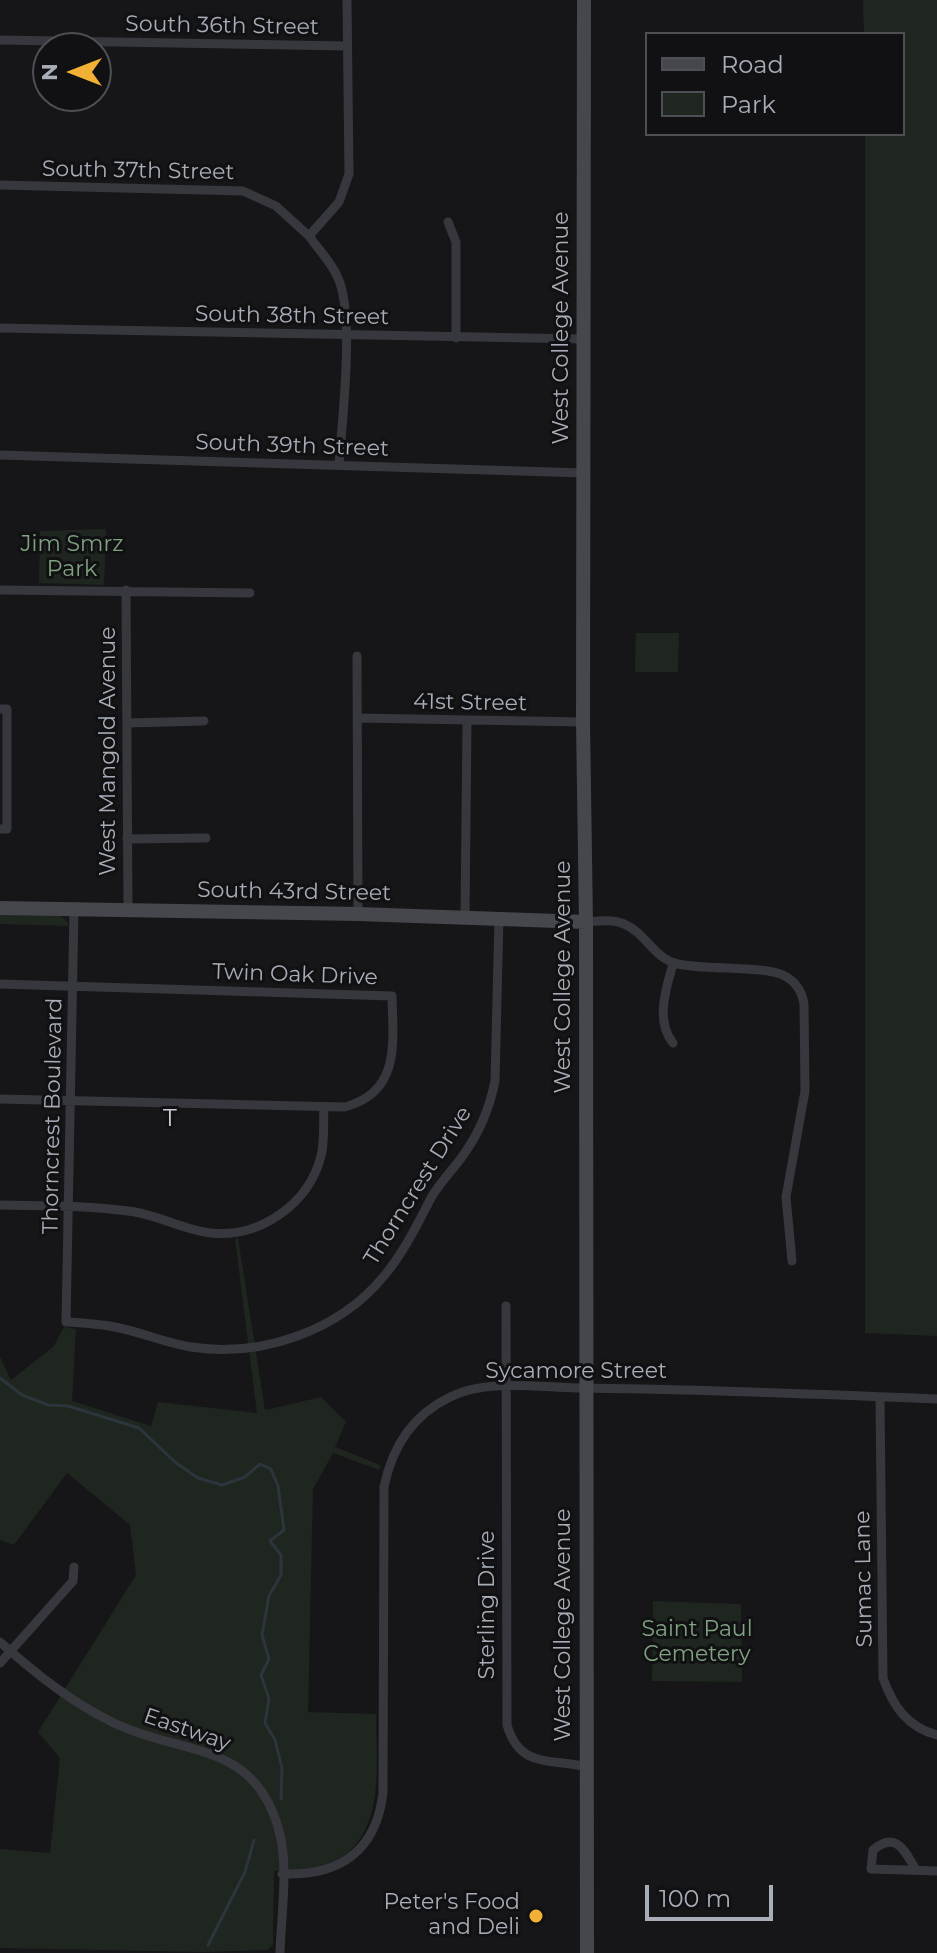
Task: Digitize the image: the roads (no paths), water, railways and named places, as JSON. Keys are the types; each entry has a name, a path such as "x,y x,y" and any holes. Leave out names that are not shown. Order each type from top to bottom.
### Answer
{"street":[{"path":"339,465 346,335 344,304 338,277 309,236 339,202 349,174 347,0"},
{"name":"West College Avenue","path":"584,0 587,1953"},
{"name":"South 36th Street","path":"0,40 347,46"},
{"name":"South 37th Street","path":"0,185 243,191 276,206 309,236"},
{"path":"448,222 456,242 456,338"},
{"name":"South 38th Street","path":"0,328 583,339"},
{"name":"South 39th Street","path":"0,455 584,473"},
{"path":"0,590 250,593"},
{"name":"West Mangold Avenue","path":"126,590 128,912"},
{"path":"357,656 358,914"},
{"path":"0,829 7,829 4,709"},
{"name":"41st Street","path":"358,718 583,722"},
{"path":"127,723 204,721"},
{"path":"465,918 467,722"},
{"path":"127,839 206,838"},
{"name":"South 43rd Street","path":"0,908 358,914 586,922"},
{"name":"Thorncrest Boulevard","path":"66,1322 74,910"},
{"name":"Thorncrest Drive","path":"66,1322 118,1327 174,1344 224,1350 254,1347 309,1333 350,1308 383,1278 411,1238 433,1194 467,1151 491,1103 495,1081 499,918"},
{"path":"586,922 622,923 635,930 657,954 673,964 706,969 770,971 782,974 802,992 805,1091 786,1197 792,1261"},
{"path":"673,964 664,1009 668,1036 673,1043"},
{"path":"0,984 74,986"},
{"name":"Twin Oak Drive","path":"0,1099 345,1107 359,1103 384,1082 393,1056 392,996 74,986"},
{"path":"0,1205 129,1211 210,1233 229,1233 270,1223 290,1208 316,1171 322,1154 324,1107"},
{"name":"Sterling Drive","path":"506,1306 507,1725 516,1746 535,1759 587,1767"},
{"name":"Sycamore Street","path":"282,1874 312,1873 338,1866 366,1842 376,1827 381,1810 383,1766 382,1511 388,1464 411,1425 437,1404 461,1392 506,1387 937,1399"},
{"name":"Sumac Lane","path":"880,1397 883,1678 897,1710 912,1724 937,1735"},
{"path":"0,1663 73,1581 74,1567"},
{"name":"Eastway","path":"0,1642 65,1696 104,1718 146,1736 214,1754 237,1767 260,1790 273,1812 280,1834 280,1953"},
{"path":"916,1870 903,1847 896,1843 879,1844 873,1850 871,1869 937,1871"}],"waterway":[{"path":"0,1378 22,1395 48,1405 68,1406 139,1428 175,1462 198,1478 222,1485 245,1477 260,1464 271,1469 278,1486 284,1530 270,1541 281,1555 281,1575 269,1596 262,1635 269,1659 261,1675 269,1699 265,1723 275,1740 282,1768 281,1799"},
{"path":"208,1945 245,1872 254,1840"}],"place":[{"name":"Peter's Food and Deli","path":"536,1916"}],"district":[{"name":"T","path":"171,1119"}],"park label":[{"name":"Jim Smrz Park","path":"72,558"},
{"name":"Saint Paul Cemetery","path":"697,1642"}]}
